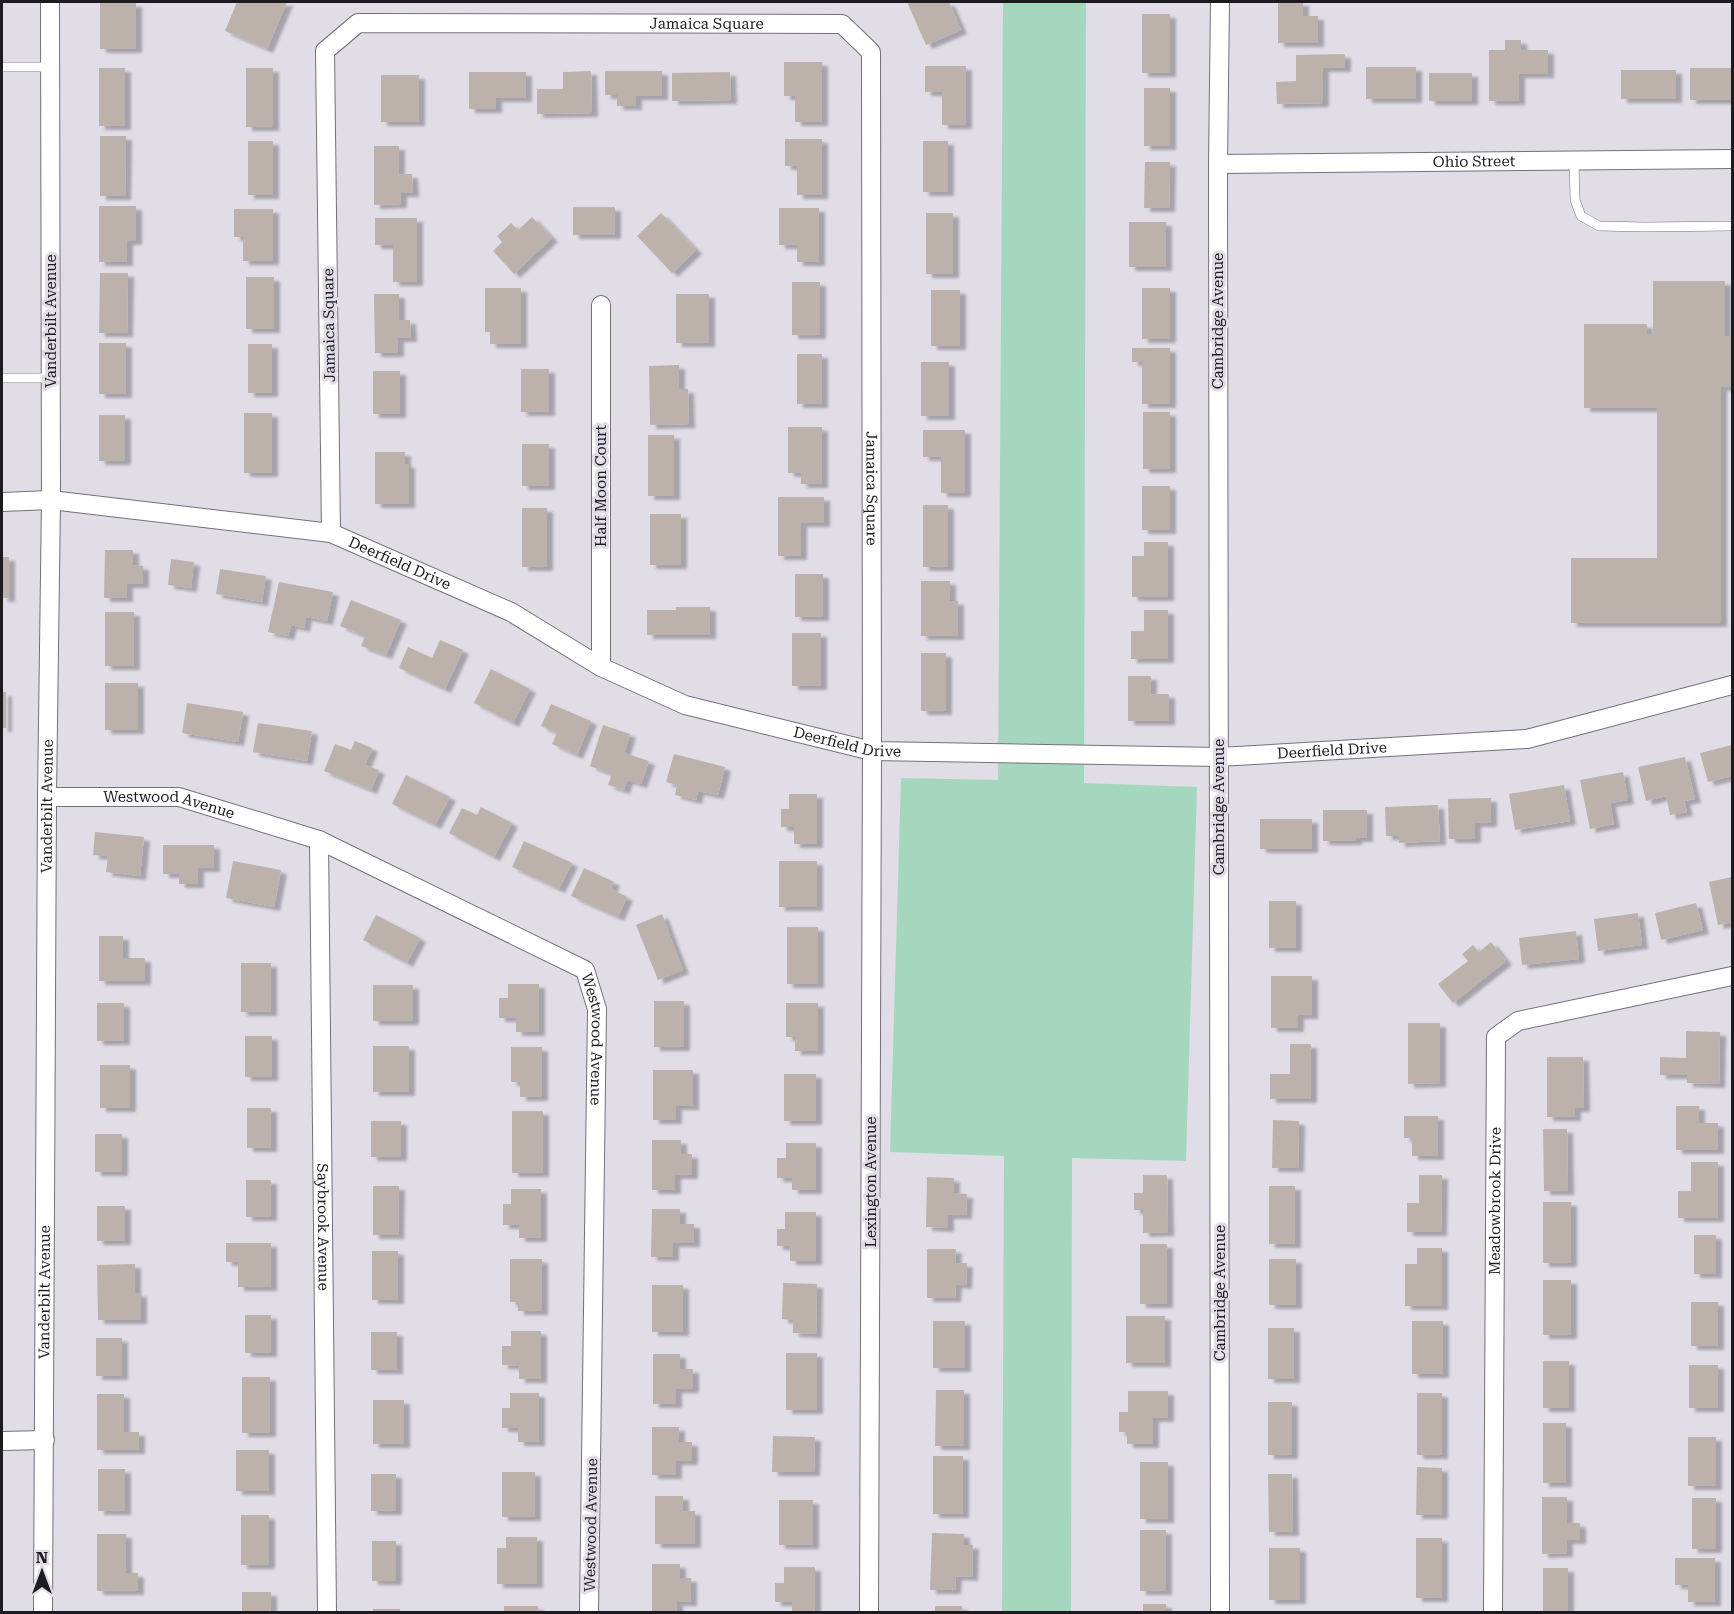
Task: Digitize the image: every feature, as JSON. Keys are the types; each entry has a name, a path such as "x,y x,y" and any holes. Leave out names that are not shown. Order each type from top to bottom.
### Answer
{"street":[{"name":"Vanderbilt Avenue","path":"44,1612 47,797 51,500 50,2"},
{"name":"Cambridge Avenue","path":"1220,2 1218,164 1220,1612"},
{"name":"Jamaica Square","path":"331,533 325,51 358,23 842,24 871,52 873,752"},
{"name":"Ohio Street","path":"1218,164 1732,159"},
{"name":"Half Moon Court","path":"601,304 601,668"},
{"name":"Deerfield Drive","path":"2,502 51,500 331,533 511,612 601,668 685,705 873,752 1220,758 1527,740 1732,685"},
{"name":"Lexington Avenue","path":"869,1612 873,752"},
{"name":"Westwood Avenue","path":"47,797 179,797 319,840 585,970 597,1009 590,1612"},
{"name":"Saybrook Avenue","path":"319,840 327,1612"},
{"name":"Meadowbrook Drive","path":"1493,1612 1496,1037 1518,1021 1732,976"},
{"path":"2,1441 45,1440"}],"lane":[{"path":"2,67 50,67"},
{"path":"1574,160 1575,200 1581,216 1599,226 1732,226"},
{"path":"2,378 51,378"}],"green space":[{"path":"1003,2 1086,2 1084,783 1197,787 1186,1161 1072,1158 1071,1612 1002,1612 1004,1156 890,1152 901,778 998,780"}],"building":[{"path":"237,2 287,2 267,49 225,31"},
{"path":"907,2 949,2 961,30 926,45"},
{"path":"1278,2 1303,2 1303,16 1318,16 1318,43 1278,43"},
{"path":"100,3 136,3 136,49 100,49"},
{"path":"1142,14 1170,14 1170,73 1142,73"},
{"path":"1505,40 1521,40 1521,50 1548,50 1548,74 1519,74 1519,101 1489,101 1489,50 1505,50"},
{"path":"1345,54 1345,68 1323,68 1323,103 1277,104 1276,82 1296,81 1296,55"},
{"path":"784,62 822,62 822,122 795,122 795,96 784,96"},
{"path":"925,66 966,66 966,125 942,125 942,92 925,92"},
{"path":"1366,67 1416,67 1416,99 1366,99"},
{"path":"99,68 125,68 125,126 99,126"},
{"path":"246,68 273,68 273,127 246,127"},
{"path":"1690,68 1732,68 1732,100 1690,100"},
{"path":"1621,70 1676,70 1676,99 1621,99"},
{"path":"591,71 592,113 537,114 537,89 563,89 563,72"},
{"path":"605,71 662,71 662,96 636,96 636,106 617,106 617,95 605,95"},
{"path":"469,72 526,72 526,98 496,98 496,109 469,109"},
{"path":"730,72 731,100 672,101 672,73"},
{"path":"1429,73 1472,73 1472,101 1429,101"},
{"path":"381,75 419,75 419,122 381,122"},
{"path":"1144,88 1170,88 1170,146 1144,146"},
{"path":"100,136 126,136 125,196 100,196"},
{"path":"785,139 822,139 822,195 797,195 797,166 785,166"},
{"path":"248,141 273,141 273,195 248,195"},
{"path":"923,141 948,141 948,192 923,192"},
{"path":"374,146 399,146 399,174 412,174 413,193 401,193 401,204 374,205"},
{"path":"1145,162 1170,162 1169,208 1144,208"},
{"path":"99,206 136,206 136,241 127,241 127,262 99,262"},
{"path":"573,207 615,207 615,235 573,235"},
{"path":"779,208 819,208 819,262 797,262 797,245 779,245"},
{"path":"234,209 273,209 273,261 243,261 243,237 234,237"},
{"path":"661,213 696,250 672,273 637,236"},
{"path":"926,213 953,213 953,274 926,274"},
{"path":"532,217 552,238 514,274 493,251 502,242 497,236 511,223 518,230"},
{"path":"375,218 417,218 417,282 393,282 393,245 375,245"},
{"path":"1129,222 1166,222 1166,267 1129,267"},
{"path":"100,273 128,273 127,333 99,333"},
{"path":"246,277 274,277 274,329 246,329"},
{"path":"1653,281 1725,281 1725,336 1732,336 1732,387 1721,387 1721,623 1571,623 1571,558 1657,558 1657,408 1584,408 1584,324 1647,324 1647,334 1653,334"},
{"path":"792,282 820,282 820,335 792,335"},
{"path":"485,288 521,288 521,344 490,344 490,332 485,332"},
{"path":"1142,288 1170,288 1170,339 1142,339"},
{"path":"931,290 960,290 960,346 931,346"},
{"path":"374,294 399,294 399,320 410,320 411,338 398,338 398,353 375,353"},
{"path":"676,294 709,294 709,343 676,343"},
{"path":"99,343 126,343 126,394 99,394"},
{"path":"248,344 272,344 272,393 248,393"},
{"path":"1132,348 1170,348 1170,404 1142,404 1142,362 1132,362"},
{"path":"797,354 822,354 822,404 797,404"},
{"path":"921,362 949,362 949,416 921,416"},
{"path":"679,365 679,389 688,389 689,424 650,425 649,366"},
{"path":"521,369 549,369 549,412 521,412"},
{"path":"373,371 400,371 400,414 373,414"},
{"path":"1143,412 1170,412 1170,469 1143,469"},
{"path":"244,413 272,413 272,473 244,473"},
{"path":"99,415 125,415 125,461 99,461"},
{"path":"788,427 822,427 822,484 801,484 801,473 788,473"},
{"path":"923,430 965,430 965,493 941,493 941,457 923,457"},
{"path":"648,435 674,435 674,496 648,496"},
{"path":"522,444 549,444 549,486 522,486"},
{"path":"375,452 405,452 405,464 409,464 409,504 375,504"},
{"path":"1142,486 1170,486 1170,530 1142,530"},
{"path":"778,497 824,497 824,523 801,523 801,556 778,556"},
{"path":"923,505 948,505 948,567 923,567"},
{"path":"522,508 547,508 547,567 522,567"},
{"path":"650,514 681,514 681,565 650,565"},
{"path":"1144,542 1168,542 1168,597 1132,597 1132,556 1144,556"},
{"path":"105,550 133,550 133,565 143,566 143,584 127,584 127,598 104,598"},
{"path":"2,557 9,557 9,598 2,598"},
{"path":"171,559 194,562 191,588 168,585"},
{"path":"220,569 266,576 262,602 216,594"},
{"path":"795,574 823,574 823,617 795,617"},
{"path":"921,581 950,581 950,601 958,601 958,636 921,636"},
{"path":"279,582 333,592 327,621 306,617 304,628 291,625 288,636 268,632"},
{"path":"351,600 401,620 386,655 361,646 365,636 340,626"},
{"path":"676,607 710,607 710,635 647,635 647,610 676,610"},
{"path":"1144,610 1168,610 1168,659 1131,659 1131,631 1144,631"},
{"path":"105,612 134,612 134,666 105,666"},
{"path":"792,633 821,633 821,686 792,686"},
{"path":"440,640 463,650 445,689 399,668 408,647 432,658"},
{"path":"921,653 946,653 946,711 921,711"},
{"path":"491,669 530,689 513,723 474,703"},
{"path":"1128,676 1151,676 1151,694 1169,694 1169,721 1128,721"},
{"path":"105,683 138,683 138,730 105,730"},
{"path":"2,692 6,692 6,728 2,728"},
{"path":"187,703 243,712 238,742 182,733"},
{"path":"551,704 591,721 577,755 552,744 557,733 541,726"},
{"path":"258,723 312,731 307,761 253,752"},
{"path":"603,725 630,734 624,753 649,761 641,784 627,780 624,790 608,785 612,774 590,766"},
{"path":"355,741 372,748 365,765 379,770 371,790 324,771 335,744 351,750"},
{"path":"1732,745 1732,776 1708,782 1700,753"},
{"path":"674,754 725,767 718,795 698,791 696,800 675,795 677,785 666,782"},
{"path":"1685,757 1695,799 1684,801 1687,812 1670,815 1666,796 1646,801 1638,767"},
{"path":"1623,772 1628,800 1610,803 1614,824 1590,829 1580,780"},
{"path":"406,775 450,797 435,825 392,804"},
{"path":"1564,785 1570,821 1515,830 1509,794"},
{"path":"789,794 817,794 817,844 794,844 794,827 781,827 781,809 789,809"},
{"path":"1491,798 1491,823 1475,823 1475,839 1449,839 1448,799"},
{"path":"1438,805 1440,841 1399,843 1399,836 1386,836 1385,807"},
{"path":"481,807 512,823 494,857 449,833 462,808 477,815"},
{"path":"1323,810 1367,810 1367,838 1356,838 1356,841 1323,841"},
{"path":"1260,819 1312,819 1312,849 1260,849"},
{"path":"95,832 144,837 140,876 106,872 108,856 93,855"},
{"path":"524,841 572,863 559,889 512,867"},
{"path":"163,845 214,845 214,868 198,868 198,884 179,884 179,874 163,874"},
{"path":"233,861 281,870 274,907 226,898"},
{"path":"779,861 817,861 817,907 779,907"},
{"path":"584,868 614,882 611,889 627,897 618,917 571,896"},
{"path":"1732,877 1732,922 1718,925 1709,882"},
{"path":"1269,901 1296,901 1296,948 1269,948"},
{"path":"1696,903 1703,930 1661,940 1655,913"},
{"path":"1638,913 1642,945 1598,951 1594,919"},
{"path":"662,914 683,970 658,980 636,925"},
{"path":"376,915 420,938 407,963 363,940"},
{"path":"787,927 818,927 818,984 787,984"},
{"path":"1576,931 1579,959 1522,965 1519,938"},
{"path":"99,936 123,936 123,958 145,958 145,981 99,981"},
{"path":"1491,942 1506,961 1453,1003 1438,984 1468,961 1462,954 1473,945 1479,952"},
{"path":"241,963 271,963 271,1012 241,1012"},
{"path":"1271,976 1312,976 1312,1015 1298,1015 1298,1028 1271,1028"},
{"path":"508,984 539,984 539,1032 516,1032 516,1018 499,1018 499,998 508,998"},
{"path":"373,985 413,985 413,1021 373,1021"},
{"path":"654,1001 684,1001 684,1047 654,1047"},
{"path":"97,1003 124,1003 124,1041 97,1041"},
{"path":"786,1003 818,1003 818,1051 795,1051 795,1037 786,1037"},
{"path":"1408,1023 1440,1023 1440,1083 1408,1084"},
{"path":"1686,1031 1720,1032 1719,1084 1687,1083 1687,1075 1660,1075 1660,1057 1686,1058"},
{"path":"245,1036 272,1036 272,1077 245,1077"},
{"path":"1290,1044 1311,1044 1311,1099 1270,1099 1270,1074 1290,1074"},
{"path":"373,1046 409,1046 409,1092 373,1092"},
{"path":"511,1047 542,1047 542,1097 520,1097 520,1082 511,1082"},
{"path":"1547,1057 1583,1057 1584,1108 1575,1108 1575,1117 1547,1117"},
{"path":"100,1065 130,1065 130,1108 100,1108"},
{"path":"653,1070 693,1070 693,1106 676,1106 676,1120 653,1120"},
{"path":"784,1074 816,1074 816,1121 784,1121"},
{"path":"1676,1106 1699,1106 1699,1123 1718,1123 1718,1150 1676,1150"},
{"path":"247,1108 271,1108 271,1148 247,1148"},
{"path":"512,1111 543,1111 543,1173 512,1173"},
{"path":"1404,1116 1438,1116 1438,1156 1412,1156 1412,1138 1404,1138"},
{"path":"1273,1120 1299,1121 1298,1168 1272,1168"},
{"path":"371,1121 401,1121 401,1157 371,1157"},
{"path":"1543,1129 1567,1129 1568,1191 1544,1191"},
{"path":"95,1134 122,1134 122,1172 95,1172"},
{"path":"652,1140 681,1140 681,1154 692,1154 692,1175 675,1175 675,1190 652,1190"},
{"path":"786,1143 816,1143 816,1190 792,1190 792,1178 777,1178 777,1158 786,1158"},
{"path":"1691,1162 1718,1162 1718,1218 1678,1218 1678,1191 1691,1191"},
{"path":"1143,1175 1167,1175 1168,1232 1143,1233 1143,1210 1134,1210 1134,1193 1143,1193"},
{"path":"1419,1175 1442,1175 1441,1232 1407,1232 1407,1203 1419,1203"},
{"path":"927,1177 954,1178 954,1193 967,1194 966,1215 948,1215 948,1228 926,1227"},
{"path":"246,1180 271,1180 271,1217 246,1217"},
{"path":"373,1186 399,1186 398,1235 373,1235"},
{"path":"1269,1186 1295,1186 1295,1244 1269,1244"},
{"path":"511,1189 541,1189 541,1238 519,1238 519,1225 503,1225 503,1204 511,1204"},
{"path":"1543,1202 1571,1202 1571,1263 1543,1263"},
{"path":"97,1206 125,1206 125,1241 97,1241"},
{"path":"652,1209 680,1209 680,1224 694,1224 694,1243 673,1243 673,1257 651,1257"},
{"path":"785,1212 816,1212 816,1261 790,1261 790,1246 777,1246 777,1229 785,1229"},
{"path":"1694,1235 1716,1235 1716,1274 1694,1274"},
{"path":"226,1243 271,1243 271,1287 238,1287 238,1262 226,1262"},
{"path":"1140,1244 1167,1244 1167,1304 1140,1304"},
{"path":"1417,1248 1442,1248 1442,1306 1405,1306 1405,1264 1417,1264"},
{"path":"927,1249 956,1249 955,1263 967,1263 966,1285 956,1284 955,1298 927,1298"},
{"path":"372,1251 398,1251 398,1300 372,1300"},
{"path":"510,1259 542,1259 542,1311 518,1311 518,1302 510,1302"},
{"path":"1269,1259 1296,1259 1296,1305 1269,1305"},
{"path":"135,1264 135,1293 141,1293 141,1320 98,1320 97,1265"},
{"path":"1543,1280 1571,1280 1571,1335 1543,1335"},
{"path":"783,1283 817,1284 816,1334 793,1333 793,1320 782,1319"},
{"path":"652,1285 683,1285 683,1332 652,1332"},
{"path":"1691,1302 1718,1302 1718,1346 1691,1346"},
{"path":"245,1315 271,1315 271,1353 245,1353"},
{"path":"1126,1316 1165,1316 1165,1363 1126,1363"},
{"path":"933,1321 965,1321 965,1368 933,1368"},
{"path":"1412,1321 1443,1321 1443,1374 1412,1374"},
{"path":"1268,1328 1294,1328 1294,1379 1268,1379"},
{"path":"511,1331 541,1331 541,1379 519,1379 519,1366 502,1365 502,1346 511,1346"},
{"path":"371,1332 397,1332 397,1370 371,1370"},
{"path":"96,1338 122,1338 122,1376 96,1376"},
{"path":"786,1353 817,1353 817,1410 786,1410"},
{"path":"653,1354 680,1354 680,1369 693,1369 693,1389 676,1389 676,1404 653,1404"},
{"path":"1543,1361 1569,1361 1569,1408 1543,1408"},
{"path":"1689,1365 1718,1365 1718,1408 1689,1408"},
{"path":"242,1377 270,1377 270,1433 242,1433"},
{"path":"936,1390 964,1390 964,1446 935,1446"},
{"path":"1128,1391 1168,1391 1168,1418 1153,1418 1153,1444 1127,1444 1127,1432 1119,1432 1119,1412 1128,1412"},
{"path":"510,1393 539,1393 539,1442 518,1442 518,1428 502,1428 502,1408 510,1408"},
{"path":"1417,1393 1442,1393 1442,1455 1417,1455"},
{"path":"97,1394 124,1394 124,1432 139,1432 139,1450 97,1450"},
{"path":"373,1400 404,1400 404,1444 373,1444"},
{"path":"1268,1402 1292,1402 1292,1455 1268,1455"},
{"path":"1543,1423 1566,1423 1566,1483 1543,1483"},
{"path":"652,1427 679,1427 679,1442 692,1442 692,1461 676,1461 676,1475 652,1475"},
{"path":"773,1436 815,1437 814,1472 772,1472"},
{"path":"1688,1437 1716,1437 1716,1486 1688,1486"},
{"path":"236,1450 269,1450 269,1491 236,1491"},
{"path":"933,1456 963,1456 963,1514 933,1514"},
{"path":"1140,1462 1168,1462 1168,1519 1140,1519"},
{"path":"1417,1467 1442,1468 1442,1515 1416,1515"},
{"path":"98,1469 125,1469 125,1511 98,1511"},
{"path":"502,1472 535,1472 535,1517 502,1517"},
{"path":"371,1474 396,1474 396,1511 371,1511"},
{"path":"1268,1474 1292,1474 1293,1532 1269,1532"},
{"path":"655,1496 683,1496 683,1511 695,1511 695,1544 655,1544"},
{"path":"1542,1497 1567,1497 1567,1523 1580,1523 1580,1540 1567,1540 1567,1553 1542,1554"},
{"path":"1692,1498 1716,1498 1716,1549 1692,1549"},
{"path":"779,1500 813,1500 813,1545 779,1545"},
{"path":"241,1515 269,1515 269,1565 241,1565"},
{"path":"1140,1530 1166,1530 1166,1591 1140,1591"},
{"path":"932,1533 964,1534 964,1545 973,1545 972,1577 956,1576 955,1590 930,1590"},
{"path":"97,1534 126,1534 126,1573 138,1573 138,1591 97,1591"},
{"path":"506,1537 537,1537 537,1584 497,1584 497,1548 506,1548"},
{"path":"1416,1538 1442,1538 1442,1598 1416,1598"},
{"path":"372,1541 396,1541 396,1581 372,1581"},
{"path":"1269,1548 1300,1548 1300,1600 1269,1600"},
{"path":"1675,1558 1715,1558 1715,1602 1688,1602 1688,1585 1675,1585"},
{"path":"652,1564 680,1564 680,1578 691,1578 691,1602 677,1602 677,1612 652,1612"},
{"path":"784,1567 815,1567 815,1612 792,1612 792,1602 775,1602 775,1583 784,1583"},
{"path":"1543,1568 1568,1568 1568,1612 1543,1612"},
{"path":"242,1592 271,1592 271,1612 242,1612"},
{"path":"1143,1604 1166,1604 1166,1612 1143,1612"},
{"path":"504,1606 538,1606 538,1612 504,1612"},
{"path":"935,1606 962,1606 962,1612 935,1612"},
{"path":"373,1609 400,1609 400,1612 373,1612"}]}
